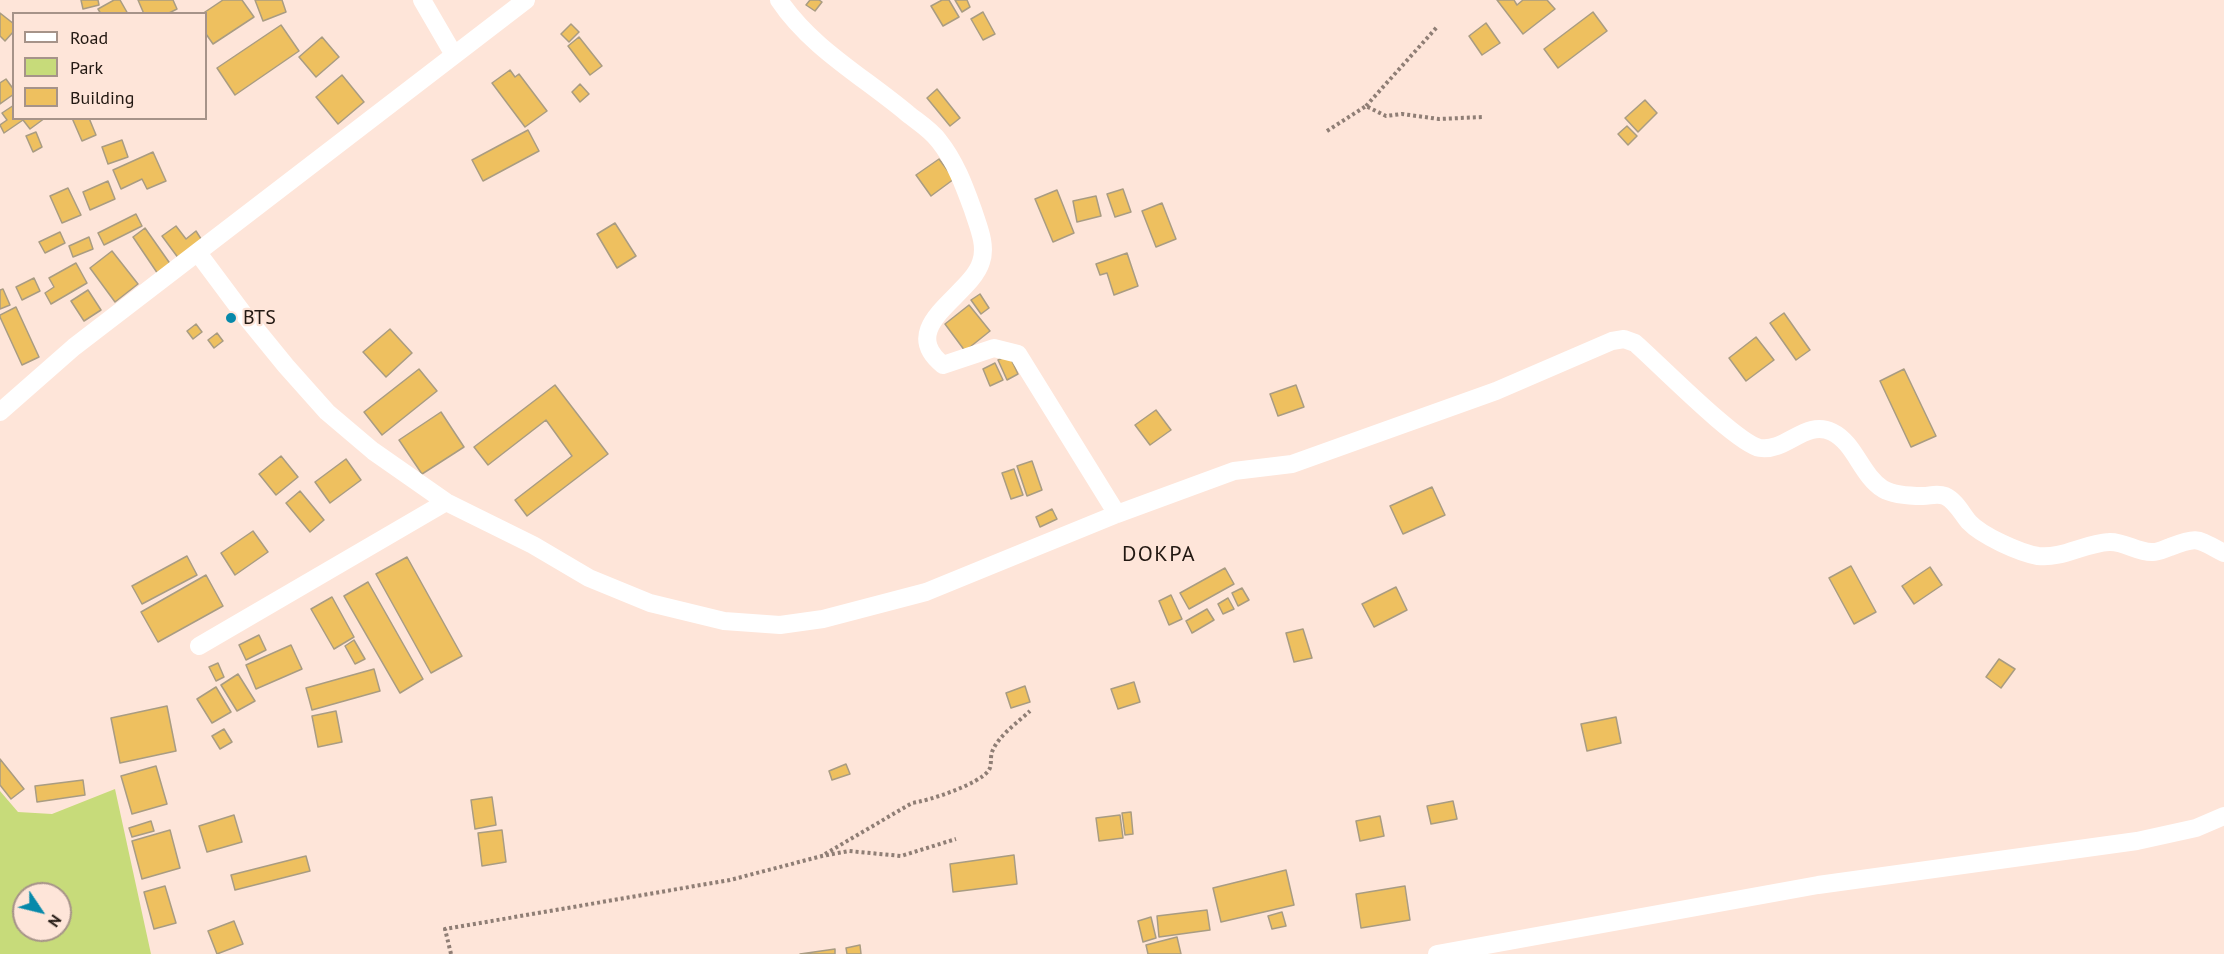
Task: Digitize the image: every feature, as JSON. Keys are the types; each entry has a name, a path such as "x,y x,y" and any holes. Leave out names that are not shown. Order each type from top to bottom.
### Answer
{"street":[{"path":"422,0 454,55"},
{"path":"0,412 74,347 526,0"},
{"path":"779,0 792,20 832,56 937,138 955,163 982,237 982,261 975,276 944,307 930,325 928,342 934,358 943,365 994,348 1018,354 1117,514"},
{"path":"198,253 271,348 327,412 373,451 446,502 533,546 589,578 650,603 724,621 780,625 823,619 926,592 1117,514 1234,471 1292,464 1496,391 1612,341 1624,339 1635,343 1705,408 1746,442 1759,448 1774,447 1813,428 1834,432 1883,489 1898,494 1945,496 1976,528 2024,552 2041,556 2108,542 2155,552 2194,539 2224,553"},
{"path":"199,646 446,502"},
{"path":"1437,954 1818,885 2137,841 2196,828 2224,816"}],"path":[{"path":"1327,131 1366,106 1437,27"},
{"path":"1366,106 1386,116 1402,114 1439,119 1483,117"},
{"path":"822,856 912,803 927,801 986,773 990,768 992,751 996,745 1030,711"},
{"path":"451,954 445,929 730,880 849,851 901,856 956,839"}],"green space":[{"path":"115,789 151,954 0,954 0,791 18,812 52,814"}],"building":[{"path":"81,0 98,0 99,5 83,9"},
{"path":"114,0 120,0 127,12 100,12 98,9"},
{"path":"138,0 173,0 177,9 171,12 143,12"},
{"path":"223,0 242,0 254,17 213,44 207,35 207,12 205,12"},
{"path":"255,0 282,0 286,12 263,21"},
{"path":"810,0 822,2 815,11 806,5"},
{"path":"942,0 949,0 959,17 943,26 931,6"},
{"path":"955,0 967,0 970,7 962,12"},
{"path":"1497,0 1514,0 1517,5 1523,0 1547,0 1555,9 1523,34"},
{"path":"983,12 995,34 983,40 971,19"},
{"path":"1593,12 1607,31 1558,68 1544,49"},
{"path":"0,13 12,22 12,33 5,41 0,36"},
{"path":"1486,23 1500,43 1482,55 1469,36"},
{"path":"571,24 579,32 569,42 561,34"},
{"path":"281,25 299,51 235,95 217,68"},
{"path":"322,37 339,57 316,77 299,57"},
{"path":"579,37 602,66 590,75 568,46"},
{"path":"510,70 515,77 519,74 547,111 525,127 492,83"},
{"path":"342,75 364,102 338,124 316,97"},
{"path":"6,79 12,87 12,95 0,104 0,83"},
{"path":"580,84 589,94 580,102 572,92"},
{"path":"937,89 960,118 950,126 927,98"},
{"path":"1645,100 1657,113 1638,132 1625,118"},
{"path":"12,106 12,120 23,120 4,133 0,125 7,120 2,113"},
{"path":"23,120 42,120 30,129"},
{"path":"73,120 90,120 96,135 82,141"},
{"path":"1627,126 1637,136 1628,145 1618,134"},
{"path":"528,130 539,151 483,181 472,160"},
{"path":"36,132 42,147 33,152 26,136"},
{"path":"122,140 128,157 108,164 102,147"},
{"path":"153,152 166,181 147,189 142,179 121,189 113,170"},
{"path":"939,159 954,179 931,196 916,175"},
{"path":"108,181 115,199 90,210 83,192"},
{"path":"68,188 81,215 62,223 50,196"},
{"path":"1123,189 1131,212 1115,217 1107,194"},
{"path":"1057,190 1074,233 1053,242 1035,199"},
{"path":"1096,196 1101,216 1077,222 1073,201"},
{"path":"1162,203 1176,239 1156,247 1142,211"},
{"path":"136,214 142,226 104,245 98,233"},
{"path":"615,223 636,256 617,268 597,234"},
{"path":"176,226 186,239 196,231 203,242 179,259 162,236"},
{"path":"145,228 171,265 158,274 133,237"},
{"path":"60,232 65,243 45,253 39,242"},
{"path":"89,237 93,249 73,257 69,246"},
{"path":"112,251 138,284 115,302 90,268"},
{"path":"1127,253 1138,286 1114,295 1107,273 1100,275 1096,264"},
{"path":"76,263 87,283 51,304 45,293 54,287 49,278"},
{"path":"34,278 40,291 22,300 16,287"},
{"path":"3,289 10,305 0,309 0,290"},
{"path":"88,290 101,310 84,321 71,301"},
{"path":"980,294 989,308 981,314 971,300"},
{"path":"969,305 990,331 965,351 945,324"},
{"path":"16,307 39,357 22,365 0,317"},
{"path":"1784,313 1810,350 1796,360 1770,323"},
{"path":"196,324 202,332 193,339 187,331"},
{"path":"390,329 412,353 386,377 363,352"},
{"path":"217,333 223,341 214,348 208,340"},
{"path":"1756,337 1774,360 1746,381 1729,358"},
{"path":"1009,355 1018,374 1007,380 998,360"},
{"path":"995,363 1003,380 990,386 983,369"},
{"path":"419,369 437,391 382,435 364,412"},
{"path":"1904,369 1936,436 1911,447 1880,381"},
{"path":"555,385 608,454 527,516 515,500 572,456 546,420 488,465 474,447"},
{"path":"1296,385 1304,407 1278,416 1270,394"},
{"path":"1156,410 1171,430 1150,445 1135,425"},
{"path":"441,412 464,447 422,474 399,440"},
{"path":"281,456 298,477 276,495 259,474"},
{"path":"346,459 361,480 330,503 315,482"},
{"path":"1032,461 1042,490 1027,496 1017,466"},
{"path":"1014,469 1023,495 1011,499 1002,473"},
{"path":"1432,487 1445,515 1403,534 1390,506"},
{"path":"300,491 324,520 310,532 286,503"},
{"path":"1052,509 1057,519 1040,527 1036,517"},
{"path":"253,531 268,552 235,575 221,553"},
{"path":"187,556 197,575 142,604 132,586"},
{"path":"407,557 462,656 431,673 376,574"},
{"path":"1851,566 1876,612 1854,624 1829,578"},
{"path":"1930,567 1942,585 1914,604 1902,586"},
{"path":"1225,568 1234,584 1189,609 1180,593"},
{"path":"206,575 223,606 158,642 141,612"},
{"path":"368,582 423,679 400,693 344,596"},
{"path":"1396,587 1407,610 1374,627 1362,604"},
{"path":"1242,588 1249,600 1238,606 1232,593"},
{"path":"1171,595 1182,619 1169,625 1159,601"},
{"path":"332,597 354,637 334,649 311,609"},
{"path":"1228,598 1234,609 1223,614 1218,604"},
{"path":"1207,609 1214,620 1192,633 1186,621"},
{"path":"1303,629 1312,658 1294,662 1286,633"},
{"path":"259,635 266,650 246,660 239,645"},
{"path":"354,640 365,659 355,664 345,646"},
{"path":"291,645 302,669 256,689 246,665"},
{"path":"1999,659 2015,669 2001,688 1986,677"},
{"path":"218,663 224,677 216,681 209,667"},
{"path":"374,669 380,691 312,710 306,688"},
{"path":"238,674 255,701 237,711 221,685"},
{"path":"1134,682 1140,702 1118,709 1111,689"},
{"path":"1025,686 1030,702 1011,708 1006,693"},
{"path":"216,687 231,712 212,723 197,699"},
{"path":"167,706 176,751 120,763 111,718"},
{"path":"336,711 342,742 318,747 312,716"},
{"path":"1616,717 1621,743 1587,751 1581,724"},
{"path":"224,729 232,742 220,749 212,736"},
{"path":"0,759 24,789 11,799 0,785"},
{"path":"846,764 850,774 832,780 829,771"},
{"path":"156,766 167,804 132,814 121,776"},
{"path":"83,780 85,795 37,802 35,786"},
{"path":"492,797 496,825 475,829 471,800"},
{"path":"1453,801 1457,819 1431,824 1427,806"},
{"path":"1131,812 1133,834 1125,835 1122,813"},
{"path":"234,815 242,842 207,852 199,826"},
{"path":"1120,815 1123,838 1099,841 1096,818"},
{"path":"1380,816 1384,836 1360,841 1356,821"},
{"path":"151,821 154,831 132,837 129,828"},
{"path":"170,830 180,868 142,879 132,841"},
{"path":"502,830 506,862 482,866 478,833"},
{"path":"1014,855 1017,884 953,892 950,864"},
{"path":"306,856 310,871 235,890 231,875"},
{"path":"1286,870 1294,905 1221,922 1213,888"},
{"path":"165,886 176,923 154,929 144,892"},
{"path":"1405,886 1410,920 1361,928 1356,894"},
{"path":"1207,910 1210,930 1159,937 1157,916"},
{"path":"1282,912 1286,926 1272,929 1268,916"},
{"path":"1151,917 1156,938 1143,942 1138,921"},
{"path":"234,921 243,944 217,954 208,931"},
{"path":"1177,937 1181,954 1148,954 1146,945"},
{"path":"860,945 861,954 847,954 846,948"},
{"path":"835,949 835,954 800,954"}],"place":[{"name":"BTS","path":"231,318"}],"district":[{"name":"DOKPA","path":"1159,555"}]}
